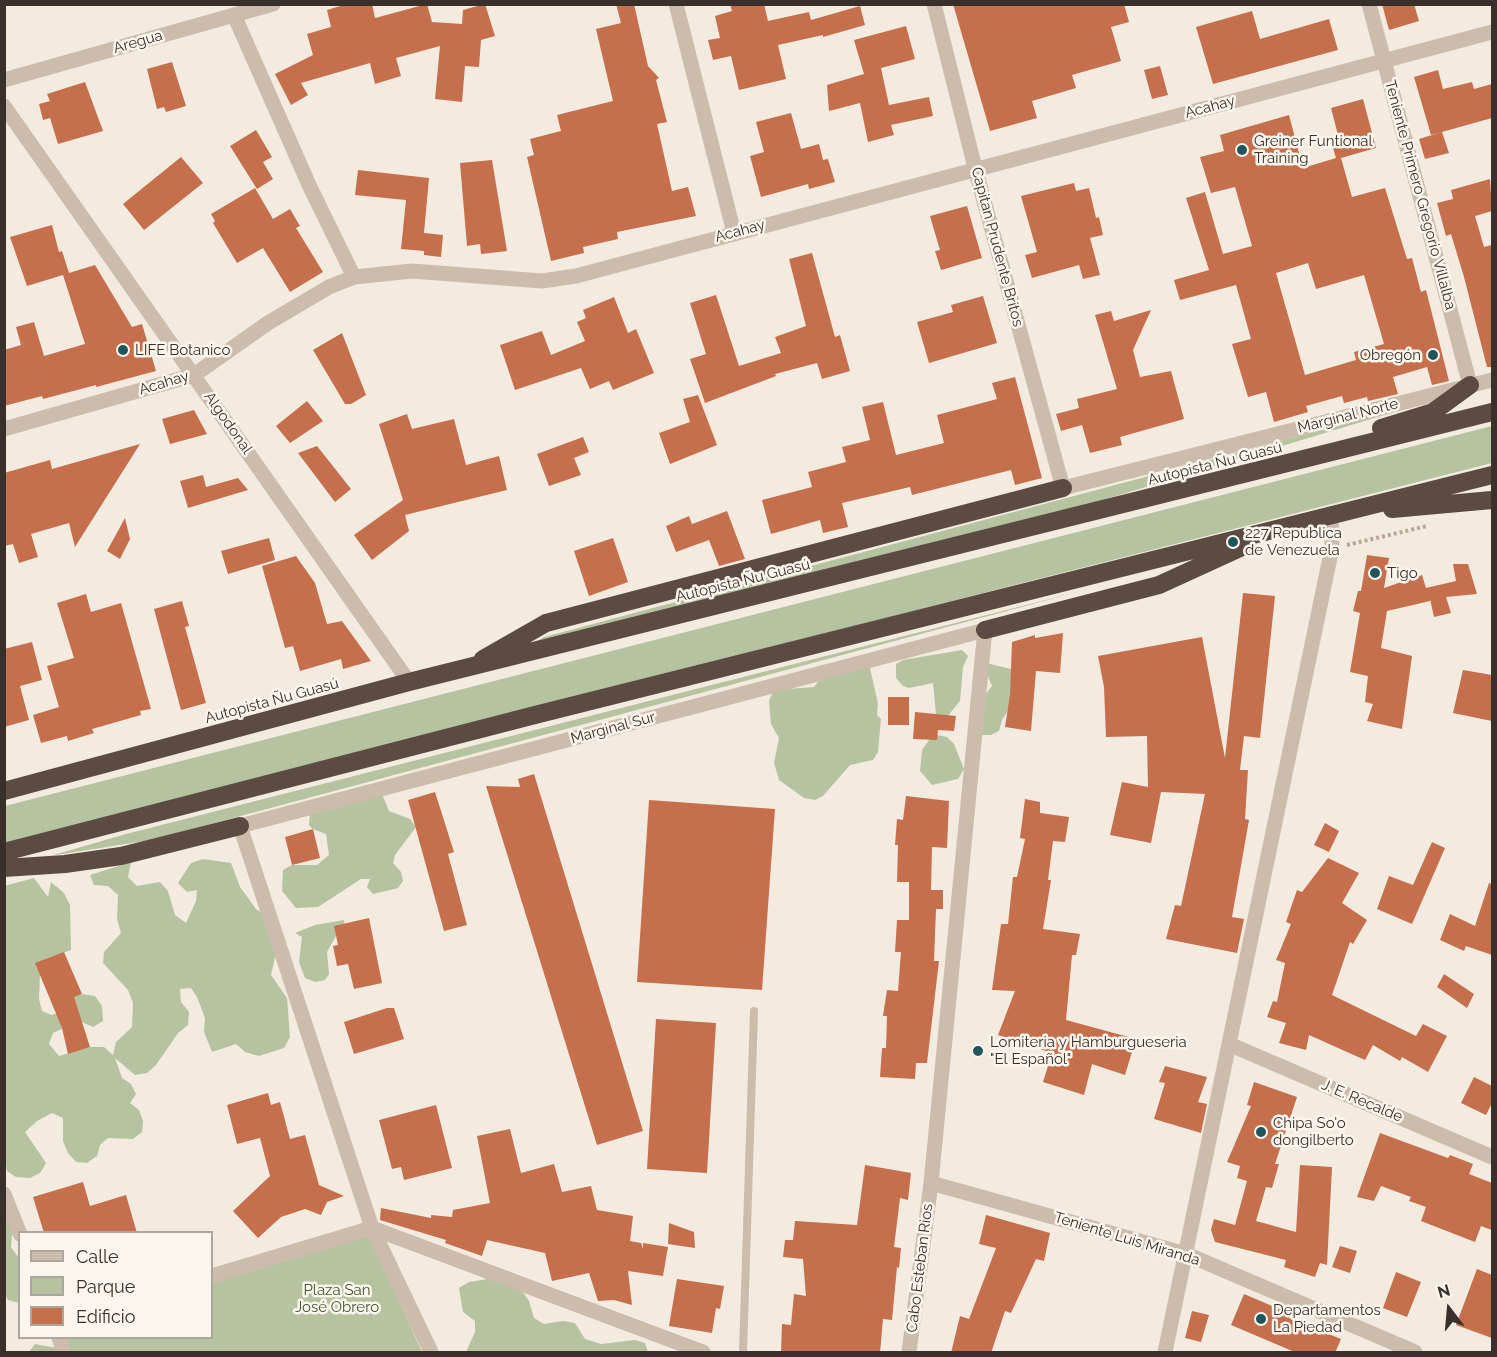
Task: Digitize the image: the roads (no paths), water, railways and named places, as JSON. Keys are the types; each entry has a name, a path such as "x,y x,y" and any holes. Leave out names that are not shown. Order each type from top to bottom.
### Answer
{"highway":[{"path":"1181,491 1434,412 1470,386"},
{"name":"Autopista Ñu Guasú","path":"4,792 409,682 1492,412"},
{"path":"4,852 569,706 1492,475"},
{"path":"468,669 546,623 1063,488"},
{"path":"1337,515 1492,500"},
{"path":"985,630 1160,585 1275,530"},
{"path":"4,868 65,864 121,856 240,826"}],"street":[{"name":"Aregua","path":"4,80 273,4"},
{"path":"676,4 734,233"},
{"name":"Capitan Prudente Britos","path":"934,4 975,168 1063,488"},
{"name":"Teniente Primero Gregorio Villalba","path":"1369,4 1470,386"},
{"path":"234,15 310,187 354,277"},
{"name":"Acahay","path":"4,429 194,375 268,323 328,287 354,277 412,271 542,281 576,276 1492,32"},
{"name":"Algodonal","path":"4,106 409,682"},
{"name":"Marginal Norte","path":"1063,488 1492,380"},
{"path":"1165,1353 1231,1045 1337,515"},
{"name":"Marginal Sur","path":"240,826 985,630"},
{"name":"Cabo Esteban Rios","path":"909,1353 932,1183 985,630"},
{"path":"240,826 372,1228 431,1353"},
{"name":"J. E. Recalde","path":"1231,1045 1492,1157"},
{"name":"Teniente Luis Miranda","path":"932,1183 1186,1254 1415,1353"},
{"path":"4,1194 19,1231"},
{"path":"213,1276 372,1228 703,1353"}],"lane":[{"path":"743,1353 754,1011"}],"place":[{"name":"Greiner Funtional Training","path":"1242,150"},
{"name":"LIFE Botanico","path":"123,350"},
{"name":"Obregón","path":"1433,355"},
{"name":"227 Republica de Venezuela","path":"1233,542"},
{"name":"Tigo","path":"1375,573"},
{"name":"Lomiteria y Hamburgueseria \"El Español\"","path":"978,1051"},
{"name":"Chipa So'o dongilberto","path":"1261,1132"},
{"name":"Departamentos La Piedad","path":"1261,1319"}],"park label":[{"name":"Plaza San José Obrero","path":"337,1298"}]}
